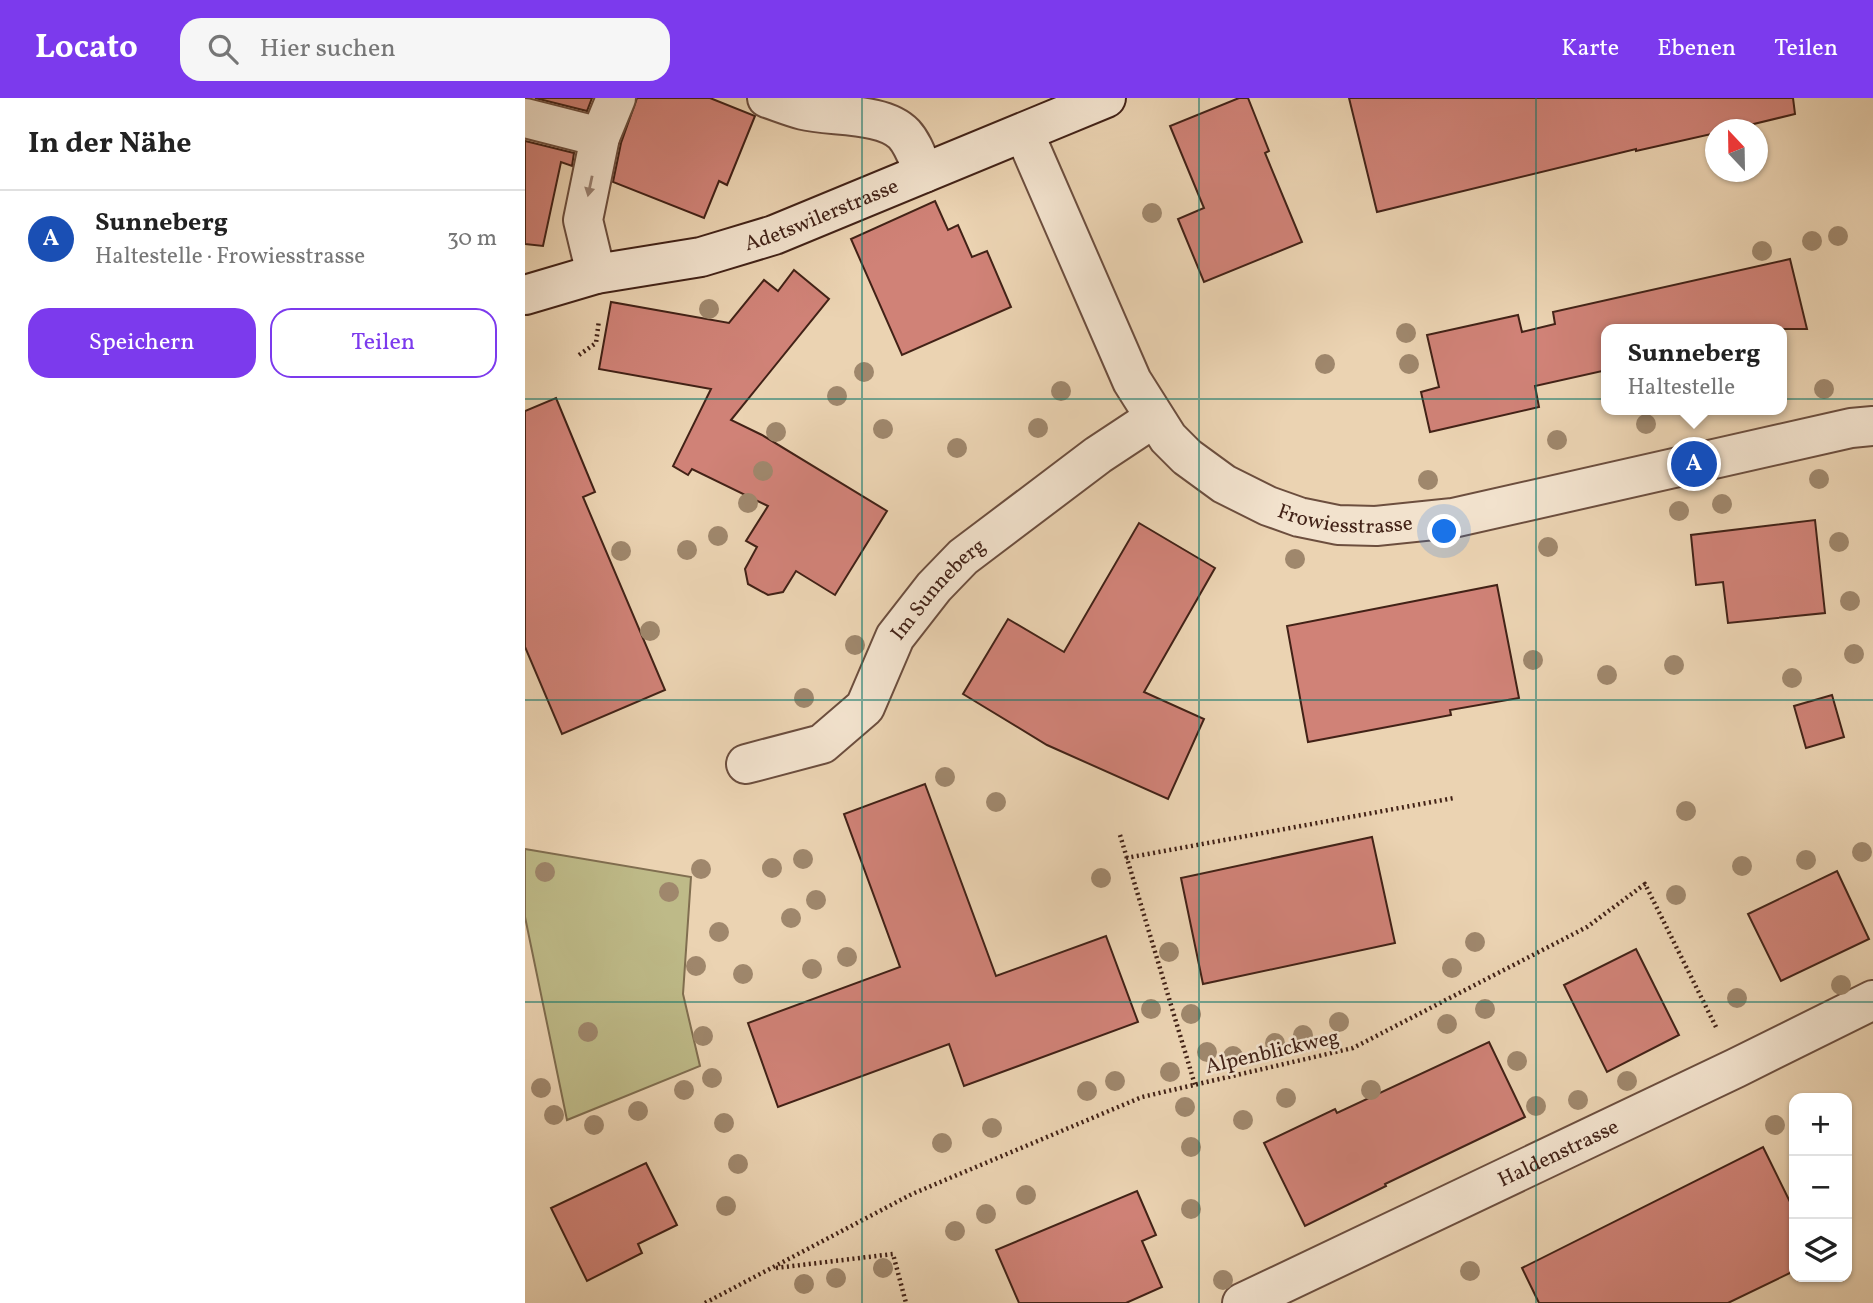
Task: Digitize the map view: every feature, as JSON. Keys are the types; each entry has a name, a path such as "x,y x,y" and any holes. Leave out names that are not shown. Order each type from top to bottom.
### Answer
{"street":[{"path":"598,292 583,220 600,136 616,98"},
{"path":"767,98 805,110 873,120 892,126 902,132 912,145 924,173"},
{"name":"Adetswilerstrasse","path":"525,295 598,292 774,235 1106,98"},
{"path":"525,118 600,136"},
{"name":"Frowiesstrasse","path":"1024,132 1132,382 1168,438 1187,457 1224,484 1268,506 1299,517 1325,523 1376,526 1453,518 1851,428 1873,426"},
{"name":"Im Sunneberg","path":"746,764 822,744 865,707 895,637 934,587 963,557 1098,455 1154,418"},
{"name":"Haldenstrasse","path":"1243,1303 1873,1000"}],"path":[{"path":"579,355 596,343 598,292"},
{"path":"1126,858 1454,798"},
{"path":"1120,835 1195,1085"},
{"name":"Alpenblickweg","path":"705,1303 912,1194 1142,1097 1353,1048 1587,927 1645,884 1736,1068"},
{"path":"771,1268 894,1254 906,1303"}],"shaded area":[{"path":"525,849 691,877 683,994 700,1066 567,1120 525,917"}],"building":[{"path":"535,98 592,98 587,111"},
{"path":"637,98 710,98 755,116 727,185 719,181 704,218 613,182 621,143"},
{"path":"1239,98 1248,98 1269,151 1265,153 1302,242 1204,282 1178,219 1204,208 1170,126"},
{"path":"1349,98 1793,98 1795,114 1768,121 1705,119 1705,135 1636,149 1377,212"},
{"path":"525,141 574,153 572,166 561,162 543,246 525,244"},
{"path":"935,201 948,230 958,225 972,257 987,251 1011,307 902,355 851,239"},
{"path":"1790,259 1807,329 1787,329 1787,324 1601,324 1601,371 1535,386 1539,407 1430,432 1421,392 1439,387 1427,335 1518,315 1522,332 1555,324 1553,312"},
{"path":"794,270 829,299 731,420 762,435 887,511 835,595 796,571 783,592 768,595 748,584 745,569 757,547 746,541 768,506 692,469 688,475 673,466 711,389 599,369 611,302 729,323 764,280 778,291"},
{"path":"556,398 595,492 583,497 665,690 562,734 525,647 525,411"},
{"path":"1815,520 1825,613 1728,623 1723,582 1696,585 1691,535"},
{"path":"1139,523 1215,568 1144,692 1204,719 1168,799 1047,745 963,694 1008,619 1064,652"},
{"path":"1497,585 1519,698 1450,710 1451,715 1308,742 1287,626"},
{"path":"1832,695 1844,737 1806,748 1794,706"},
{"path":"925,784 996,976 1106,936 1138,1022 964,1086 949,1044 778,1107 748,1023 900,967 844,814"},
{"path":"1372,837 1395,943 1203,984 1181,878"},
{"path":"1837,871 1869,939 1781,981 1748,914"},
{"path":"1636,949 1679,1035 1607,1072 1564,985"},
{"path":"1489,1042 1525,1117 1385,1184 1386,1186 1305,1226 1264,1143 1335,1109 1337,1113"},
{"path":"1763,1147 1789,1200 1789,1273 1728,1303 1539,1303 1522,1268"},
{"path":"646,1163 677,1225 638,1244 642,1253 587,1281 551,1208"},
{"path":"1137,1191 1156,1235 1142,1241 1162,1287 1126,1303 1019,1303 996,1250"}],"place":[{"name":"Sunneberg","path":"1694,464"}]}
